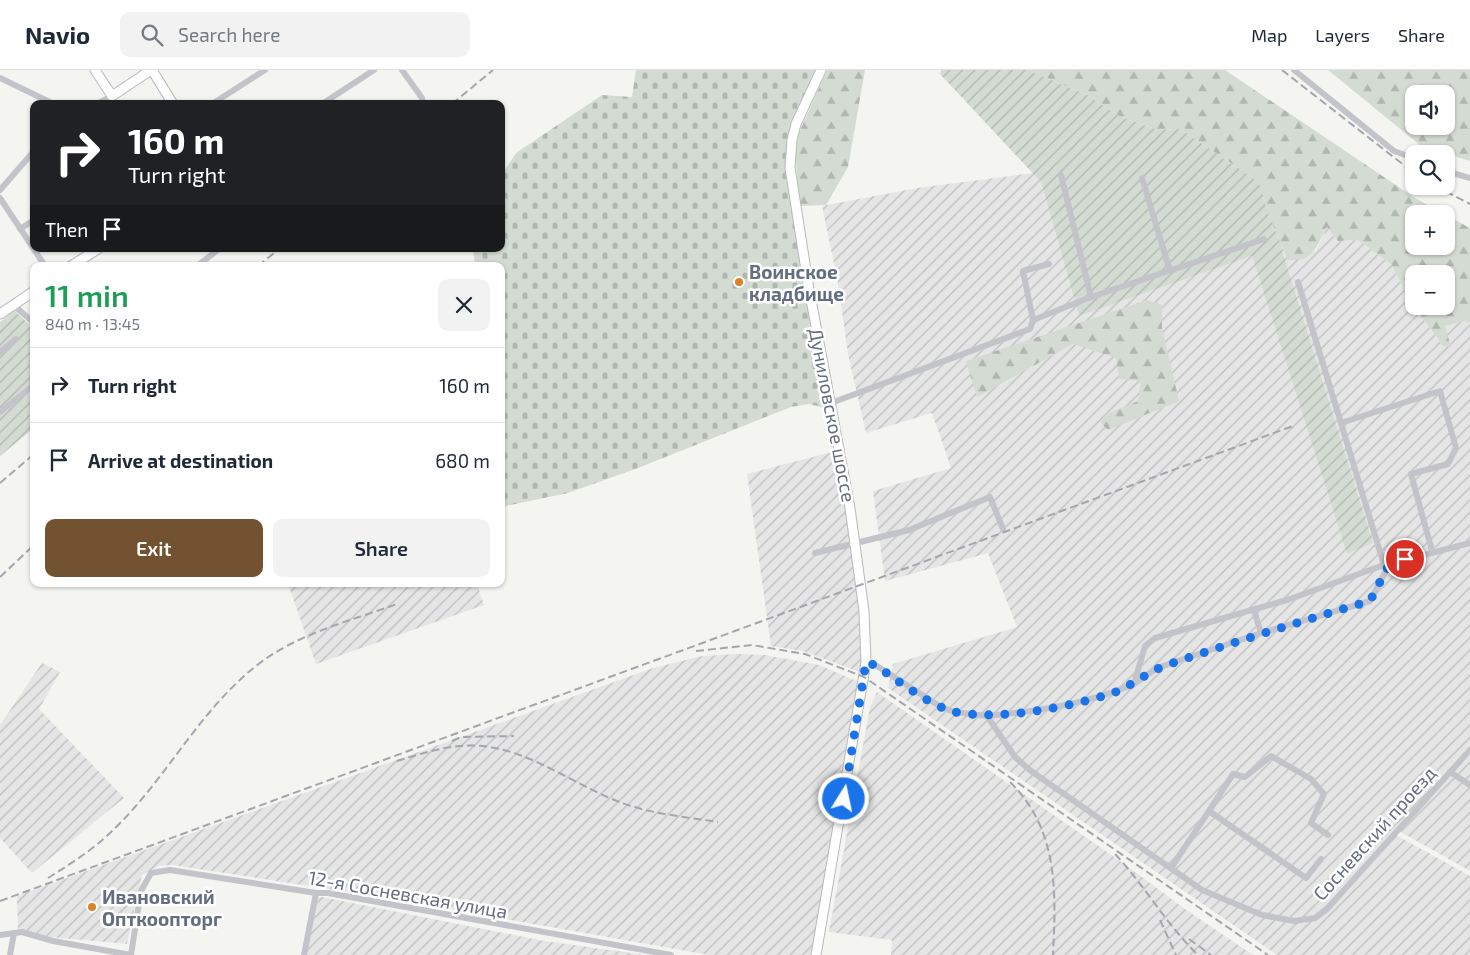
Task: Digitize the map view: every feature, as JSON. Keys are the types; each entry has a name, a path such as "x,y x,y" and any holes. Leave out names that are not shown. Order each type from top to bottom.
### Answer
{"street":[{"path":"95,70 112,96"},
{"path":"104,100 151,70 170,100"},
{"path":"218,100 265,70"},
{"path":"328,100 374,70"},
{"path":"402,70 422,100"},
{"name":"Дуниловское шоссе","path":"816,955 866,662 864,611 856,542 808,289 790,168 792,140 796,124 821,70"},
{"path":"1294,70 1394,151 1405,155"},
{"path":"0,78 46,100"},
{"path":"0,190 30,156"},
{"path":"1455,174 1470,178"},
{"path":"1061,175 1091,298"},
{"path":"1142,178 1170,271"},
{"path":"0,198 30,244"},
{"path":"20,229 30,223"},
{"path":"1032,320 1264,239"},
{"path":"77,262 93,252"},
{"path":"202,262 215,252"},
{"path":"831,403 1030,329 1032,320 1023,271 1049,264"},
{"path":"866,662 877,666 941,707 954,712 987,716 1037,710 1113,693 1134,684 1158,668 1370,601 1387,564 1298,282"},
{"path":"0,314 30,294"},
{"path":"17,302 18,309 30,320"},
{"path":"0,352 16,339"},
{"path":"0,412 30,388"},
{"path":"1341,423 1440,391 1456,448 1448,464 1411,474 1432,551"},
{"path":"815,553 909,530 990,497 1003,529"},
{"path":"1134,684 1145,646 1155,638 1254,610 1387,564 1432,551 1444,552 1470,543"},
{"path":"1254,610 1261,634"},
{"name":"Сосневский проезд","path":"987,716 1015,757 1031,771 1202,890 1262,915 1294,921 1315,918 1327,909 1470,750"},
{"path":"1171,868 1233,774 1245,777 1271,756 1311,780 1324,794 1311,822 1328,835"},
{"path":"1450,772 1470,785"},
{"path":"1209,811 1306,878 1321,859"},
{"name":"12-я Сосневская улица","path":"131,955 141,891 151,873 170,870 316,893 328,893 670,955"},
{"path":"304,955 316,893"},
{"path":"0,935 22,932 52,941 131,955"},
{"path":"10,955 14,934"}],"shaded area":[{"path":"1033,173 1041,182 1079,316 1252,256 1347,554 1373,543 1281,247 1289,260 1316,251 1327,227 1338,241 1358,240 1392,265 1405,291 1405,315 1420,315 1443,346 1445,326 1463,321 1470,323 1470,871 1399,831 1396,835 1470,876 1470,955 1277,955 888,688 893,664 1017,627 988,553 885,581 873,491 951,468 932,413 866,433 848,354 838,283 822,206 917,188"},
{"path":"836,451 853,542 861,616 863,656 860,672 803,651 771,646 747,474"},
{"path":"289,587 478,587 484,605 316,664"},
{"path":"765,655 819,665 861,683 812,955 709,955 393,899 173,865 159,866 142,875 127,944 18,934 17,896 653,668 702,656"},
{"path":"42,663 60,672 39,709 124,798 32,873 0,838 0,725"},
{"path":"877,692 1253,955 891,955 892,940 829,932 870,707"},
{"path":"322,897 544,941 646,955 305,955 315,898"}],"green space":[{"path":"636,70 819,70 788,141 829,409 809,404 791,407 638,468 568,493 505,506 505,262 475,262 473,252 505,252 505,170 516,153 602,95 632,97"},
{"path":"827,70 865,70 848,167 826,205 799,206 795,148 801,128"},
{"path":"941,70 1028,70 1087,95 1121,117 1158,130 1180,129 1259,182 1269,216 1282,246 1373,543 1347,554 1252,256 1079,316 1041,182 940,74"},
{"path":"1028,70 1225,70 1405,191 1405,195 1411,195 1428,205 1405,205 1405,255 1455,255 1455,220 1470,228 1470,323 1463,321 1445,326 1451,347 1443,346 1420,315 1455,315 1455,265 1405,265 1405,291 1392,265 1358,240 1338,241 1327,227 1314,251 1304,258 1288,260 1269,216 1259,182 1180,129 1158,130 1121,117 1087,95"},
{"path":"1328,70 1470,70 1470,161 1455,156 1455,145 1420,145 1408,135 1455,135 1455,85 1405,85 1405,133"},
{"path":"1147,300 1162,305 1162,327 1179,401 1108,430 1100,422 1109,413 1138,401 1141,381 1119,379 1116,358 1073,344 977,397 966,361"},
{"path":"14,310 30,325 30,431 0,456 0,322"}],"railway":[{"path":"457,100 493,70"},
{"path":"1282,70 1405,166"},
{"path":"1452,195 1470,204"},
{"path":"263,262 275,252"},
{"path":"0,901 1293,426"},
{"path":"0,483 30,457"},
{"path":"0,577 30,549"},
{"path":"48,878 89,851 112,831 149,791 216,704 256,666 288,645 324,629 397,604"},
{"path":"696,651 752,645 805,654 864,677 1268,955"},
{"path":"452,741 461,737 514,736"},
{"path":"397,761 435,750 459,746 481,746 523,756 602,795 633,807 657,813 718,822"},
{"path":"1010,782 1026,801 1038,821 1046,841 1054,886 1053,955"},
{"path":"1115,854 1176,931 1198,955"},
{"path":"1160,920 1176,955"},
{"path":"1189,939 1211,955"}],"place":[{"name":"Воинское кладбище","path":"739,282"},
{"name":"Ивановский Опткоопторг","path":"92,907"}],"route":[{"path":"844,799 866,662 877,666 941,707 954,712 987,716 1037,710 1113,693 1134,684 1158,668 1370,601 1390,563 1405,559"}]}
